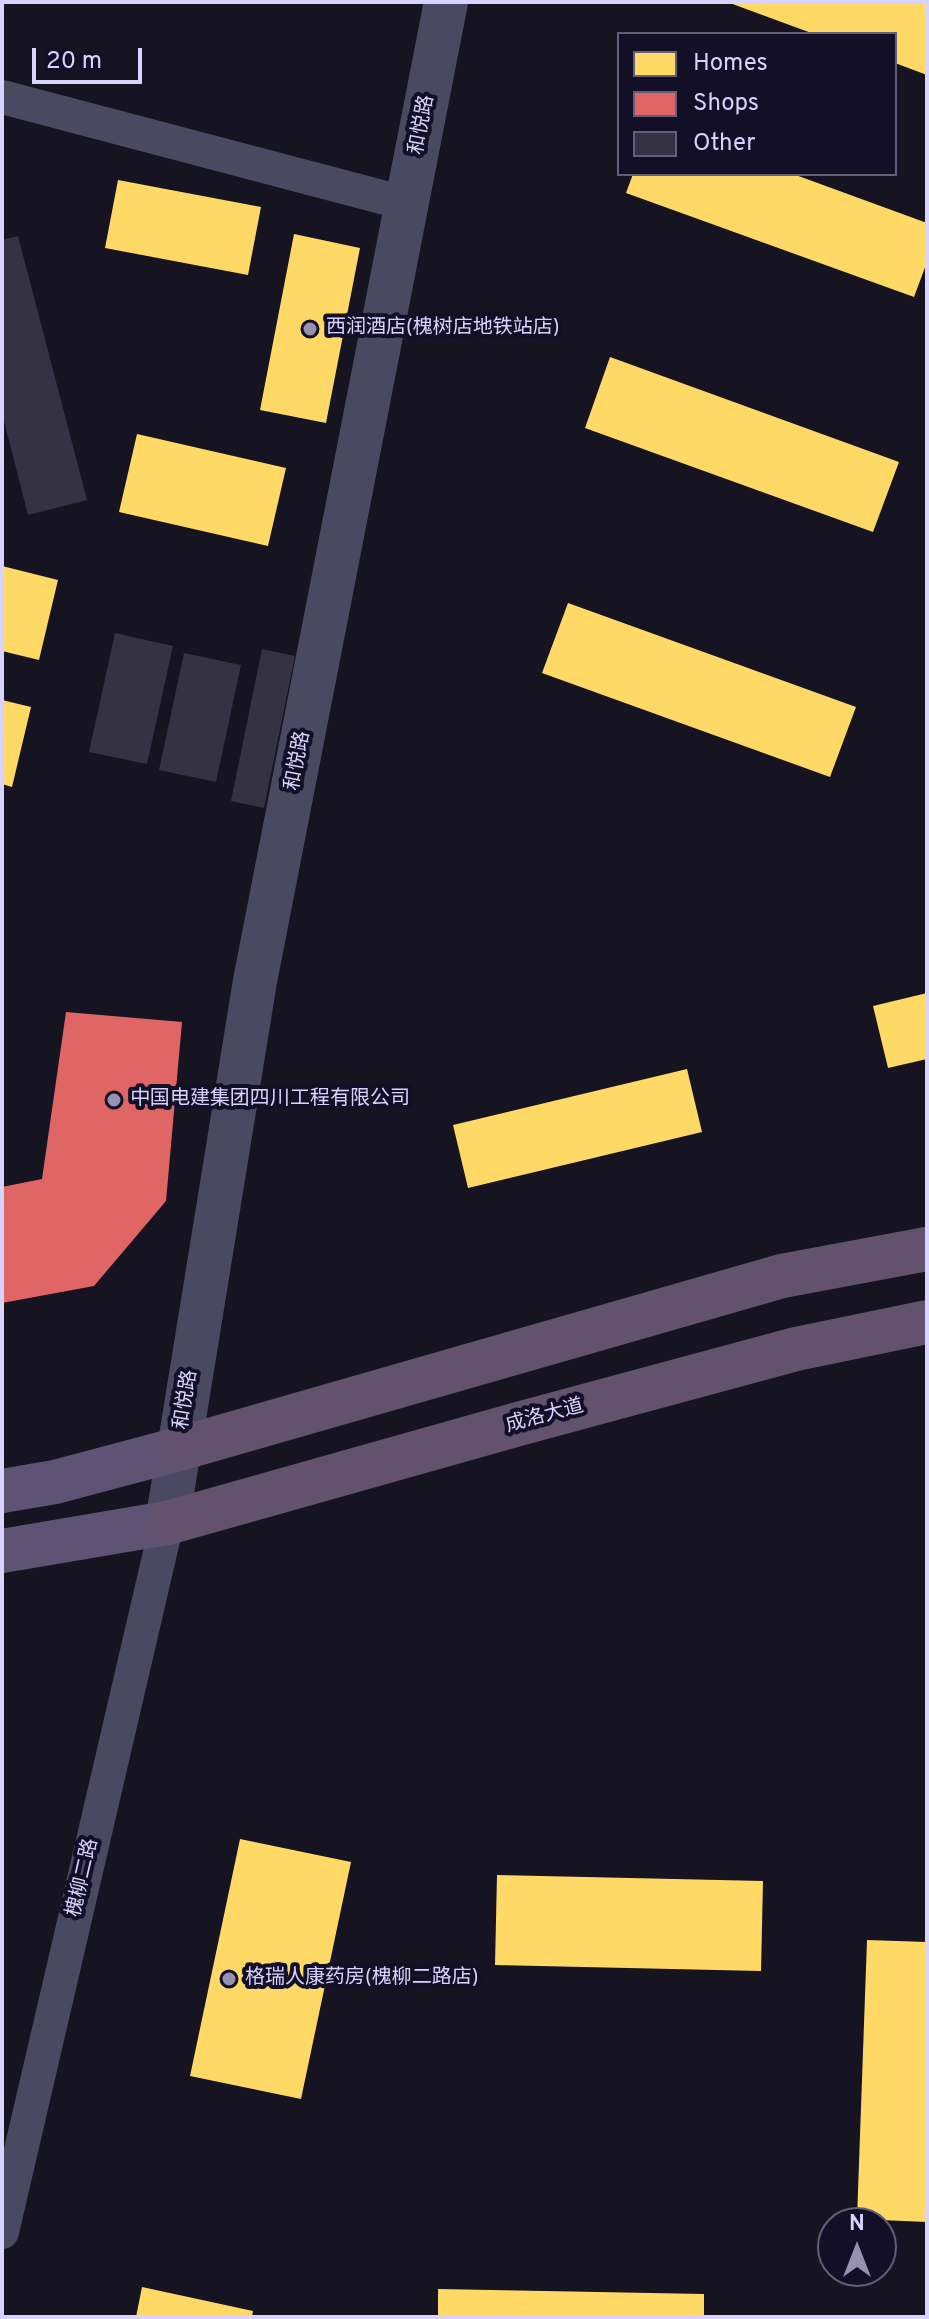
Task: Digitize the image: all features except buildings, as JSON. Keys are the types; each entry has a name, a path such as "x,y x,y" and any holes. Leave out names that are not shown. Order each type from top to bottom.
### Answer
{"highway":[{"path":"179,1449 782,1276 927,1249"},
{"name":"成洛大道","path":"167,1523 796,1349 927,1322"}],"main road":[{"path":"2,1491 55,1482 179,1449"},
{"path":"2,1551 167,1523"}],"street":[{"name":"和悦路","path":"167,1523 255,981 446,2"},
{"path":"2,97 408,204"},
{"name":"槐柳二路","path":"2,2232 167,1523"}],"place":[{"name":"西润酒店(槐树店地铁站店)","path":"310,329"},
{"name":"中国电建集团四川工程有限公司","path":"114,1100"},
{"name":"格瑞人康药房(槐柳二路店)","path":"229,1979"}]}
